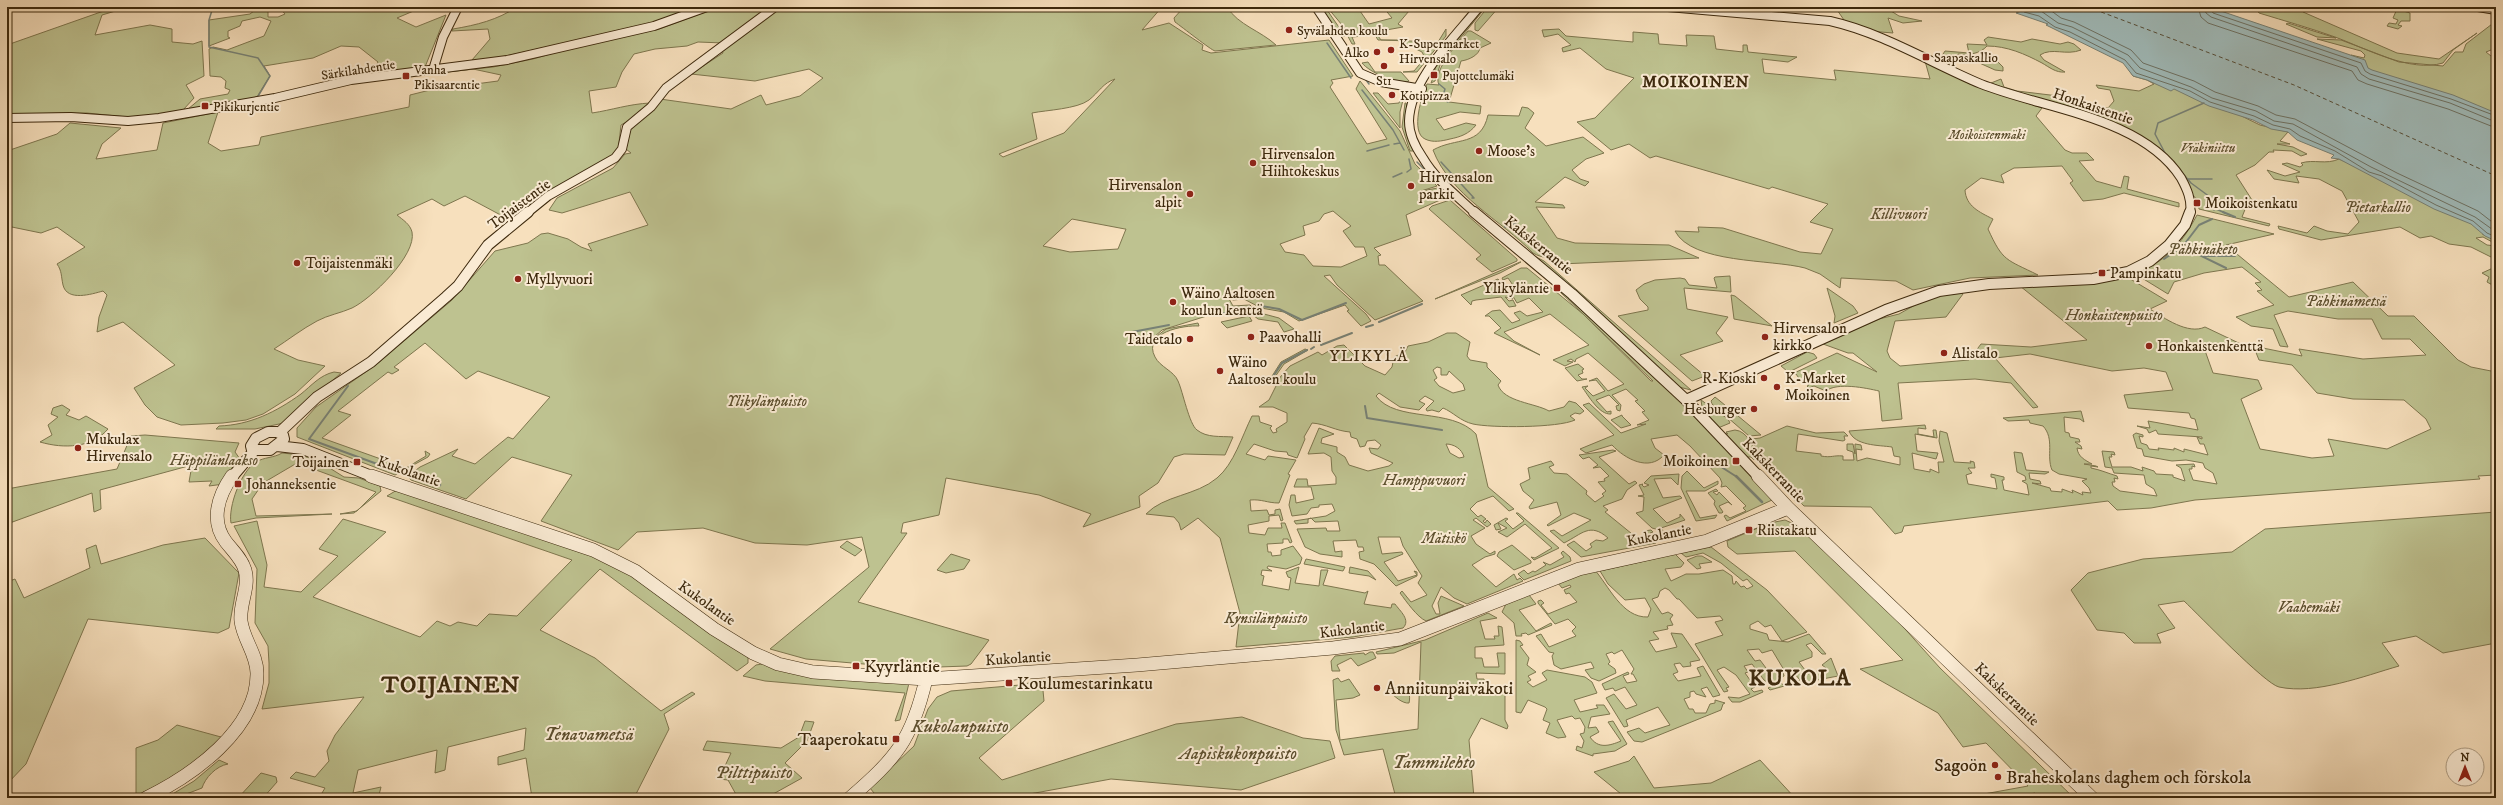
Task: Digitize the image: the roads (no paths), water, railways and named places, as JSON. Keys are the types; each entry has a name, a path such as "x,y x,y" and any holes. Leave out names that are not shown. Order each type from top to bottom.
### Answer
{"street":[{"path":"433,70 443,37 458,7"},
{"name":"Särkilahdentie","path":"7,118 146,120 275,98 351,80 528,56 654,26 707,7"},
{"name":"Toijaistentie","path":"280,432 317,397 370,362 446,297 458,286 488,245 516,221 548,196 615,158 622,150 627,127 651,107 666,88 775,7"},
{"path":"1316,7 1360,73 1385,83 1419,89"},
{"name":"Kakskerrantie","path":"1479,7 1431,67 1410,104 1410,130 1418,152 1431,168 1482,219 1572,294 1686,400 1788,508 2092,798"},
{"name":"Honkaistentie","path":"1668,7 1830,21 1856,27 1977,82 2114,127 2133,135 2152,148 2179,177 2187,191 2191,207 2187,222 2166,248 2154,258 2126,272 2082,280 1974,285 1934,292 1885,311 1686,400"},
{"path":"2478,7 2491,9"},
{"path":"268,432 280,432 284,435 284,439 277,446 265,451 254,451 251,446 256,438 268,432"},
{"name":"Kukolantie","path":"277,446 303,449 354,470 593,550 635,571 714,629 752,652 778,664 813,672 926,679 1137,665 1333,648 1394,640 1442,625 1579,569 1707,541 1788,508"},
{"path":"146,798 173,785 212,755 244,716 254,692 257,674 255,658 244,633 240,615 245,570 218,528 217,513 229,482 254,451"},
{"path":"850,798 888,763 905,742 915,719 926,679"}],"water":[{"path":"2209,7 2365,60 2368,68 2372,70 2453,95 2496,113 2496,241 2485,236 2471,224 2434,209 2339,159 2331,158 2334,155 2297,140 2288,132 2271,129 2253,120 2209,106 2174,89 2171,91 2147,80 2133,76 2123,63 2046,25 2048,24 2016,13 2021,11 2001,8"}],"waterway":[{"path":"213,7 209,20 209,47 258,58 270,76 257,98"},
{"path":"1327,43 1351,78"},
{"path":"1366,80 1369,84"},
{"path":"1439,84 1445,89 1442,99 1448,102"},
{"path":"1362,90 1393,130 1404,150"},
{"path":"2165,153 2155,134 2158,123 2204,103"},
{"path":"1394,144 1400,143"},
{"path":"1367,151 1389,145"},
{"path":"1407,172 1411,169 1409,159"},
{"path":"2172,161 2191,183 2210,197 2214,210"},
{"path":"1417,162 1430,175"},
{"path":"1441,162 1474,198 1472,198"},
{"path":"1393,177 1402,173"},
{"path":"2188,179 2212,179"},
{"path":"2214,208 2225,213"},
{"path":"2223,212 2235,217"},
{"path":"2164,259 2183,246 2199,225 2212,219"},
{"path":"1505,227 1516,223"},
{"path":"2183,247 2226,268"},
{"path":"2204,256 2235,256"},
{"path":"1261,306 1279,309 1302,320 1346,303"},
{"path":"1379,322 1422,304"},
{"path":"1220,314 1253,308"},
{"path":"1132,332 1169,325"},
{"path":"1366,327 1373,325"},
{"path":"1321,345 1352,333"},
{"path":"1268,384 1282,363 1307,350"},
{"path":"348,386 309,439 399,472"},
{"path":"1365,406 1367,418 1442,430"},
{"path":"1712,461 1737,477"},
{"path":"415,477 413,476 440,485"},
{"path":"1737,477 1762,502"}],"place":[{"name":"Syvälahden koulu","path":"1289,30"},
{"name":"K-Supermarket Hirvensalo","path":"1391,50"},
{"name":"Alko","path":"1377,52"},
{"name":"Saapaskallio","path":"1926,57"},
{"name":"St1","path":"1384,66"},
{"name":"Pujottelumäki","path":"1434,75"},
{"name":"Vanha Pikisaarentie","path":"406,76"},
{"name":"Kotipizza","path":"1392,95"},
{"name":"Pikikurjentie","path":"205,106"},
{"name":"Moose's","path":"1479,151"},
{"name":"Hirvensalon Hiihtokeskus","path":"1253,163"},
{"name":"Hirvensalon parkit","path":"1411,186"},
{"name":"Hirvensalon alpit","path":"1190,194"},
{"name":"Moikoistenkatu","path":"2197,203"},
{"name":"Toijaistenmäki","path":"297,263"},
{"name":"Pampinkatu","path":"2102,273"},
{"name":"Myllyvuori","path":"518,279"},
{"name":"Ylikyläntie","path":"1557,288"},
{"name":"Wäino Aaltosen koulun kenttä","path":"1173,302"},
{"name":"Paavohalli","path":"1251,337"},
{"name":"Hirvensalon kirkko","path":"1765,337"},
{"name":"Taidetalo","path":"1190,339"},
{"name":"Honkaistenkenttä","path":"2149,346"},
{"name":"Alistalo","path":"1944,353"},
{"name":"Wäino Aaltosen koulu","path":"1220,371"},
{"name":"R-Kioski","path":"1764,378"},
{"name":"K-Market Moikoinen","path":"1777,387"},
{"name":"Hesburger","path":"1754,409"},
{"name":"Mukulax Hirvensalo","path":"78,448"},
{"name":"Moikoinen","path":"1736,461"},
{"name":"Toijainen","path":"357,462"},
{"name":"Johanneksentie","path":"238,484"},
{"name":"Riistakatu","path":"1749,530"},
{"name":"Kyyrläntie","path":"856,666"},
{"name":"Koulumestarinkatu","path":"1009,683"},
{"name":"Anniitunpäiväkoti","path":"1377,688"},
{"name":"Taaperokatu","path":"896,739"},
{"name":"Sagoön","path":"1995,765"},
{"name":"Braheskolans daghem och förskola","path":"1998,777"}],"district":[{"name":"MOIKOINEN","path":"1696,81"},
{"name":"YLIKYLÄ","path":"1369,355"},
{"name":"KUKOLA","path":"1800,677"},
{"name":"TOIJAINEN","path":"451,684"}],"park label":[{"name":"Moikoistenmäki","path":"1987,134"},
{"name":"Vräkiniittu","path":"2208,147"},
{"name":"Pietarkallio","path":"2378,207"},
{"name":"Killivuori","path":"1899,214"},
{"name":"Pähkinäketo","path":"2203,249"},
{"name":"Pähkinämetsä","path":"2346,301"},
{"name":"Honkaistenpuisto","path":"2114,315"},
{"name":"Ylikylänpuisto","path":"767,401"},
{"name":"Häppilänlaakso","path":"214,460"},
{"name":"Hamppuvuori","path":"1424,480"},
{"name":"Mätiskö","path":"1444,538"},
{"name":"Vaahemäki","path":"2309,607"},
{"name":"Kynsilänpuisto","path":"1266,618"},
{"name":"Kukolanpuisto","path":"960,726"},
{"name":"Tenavametsä","path":"589,734"},
{"name":"Aapiskukonpuisto","path":"1238,753"},
{"name":"Tammilehto","path":"1434,762"},
{"name":"Pilttipuisto","path":"754,772"}]}
